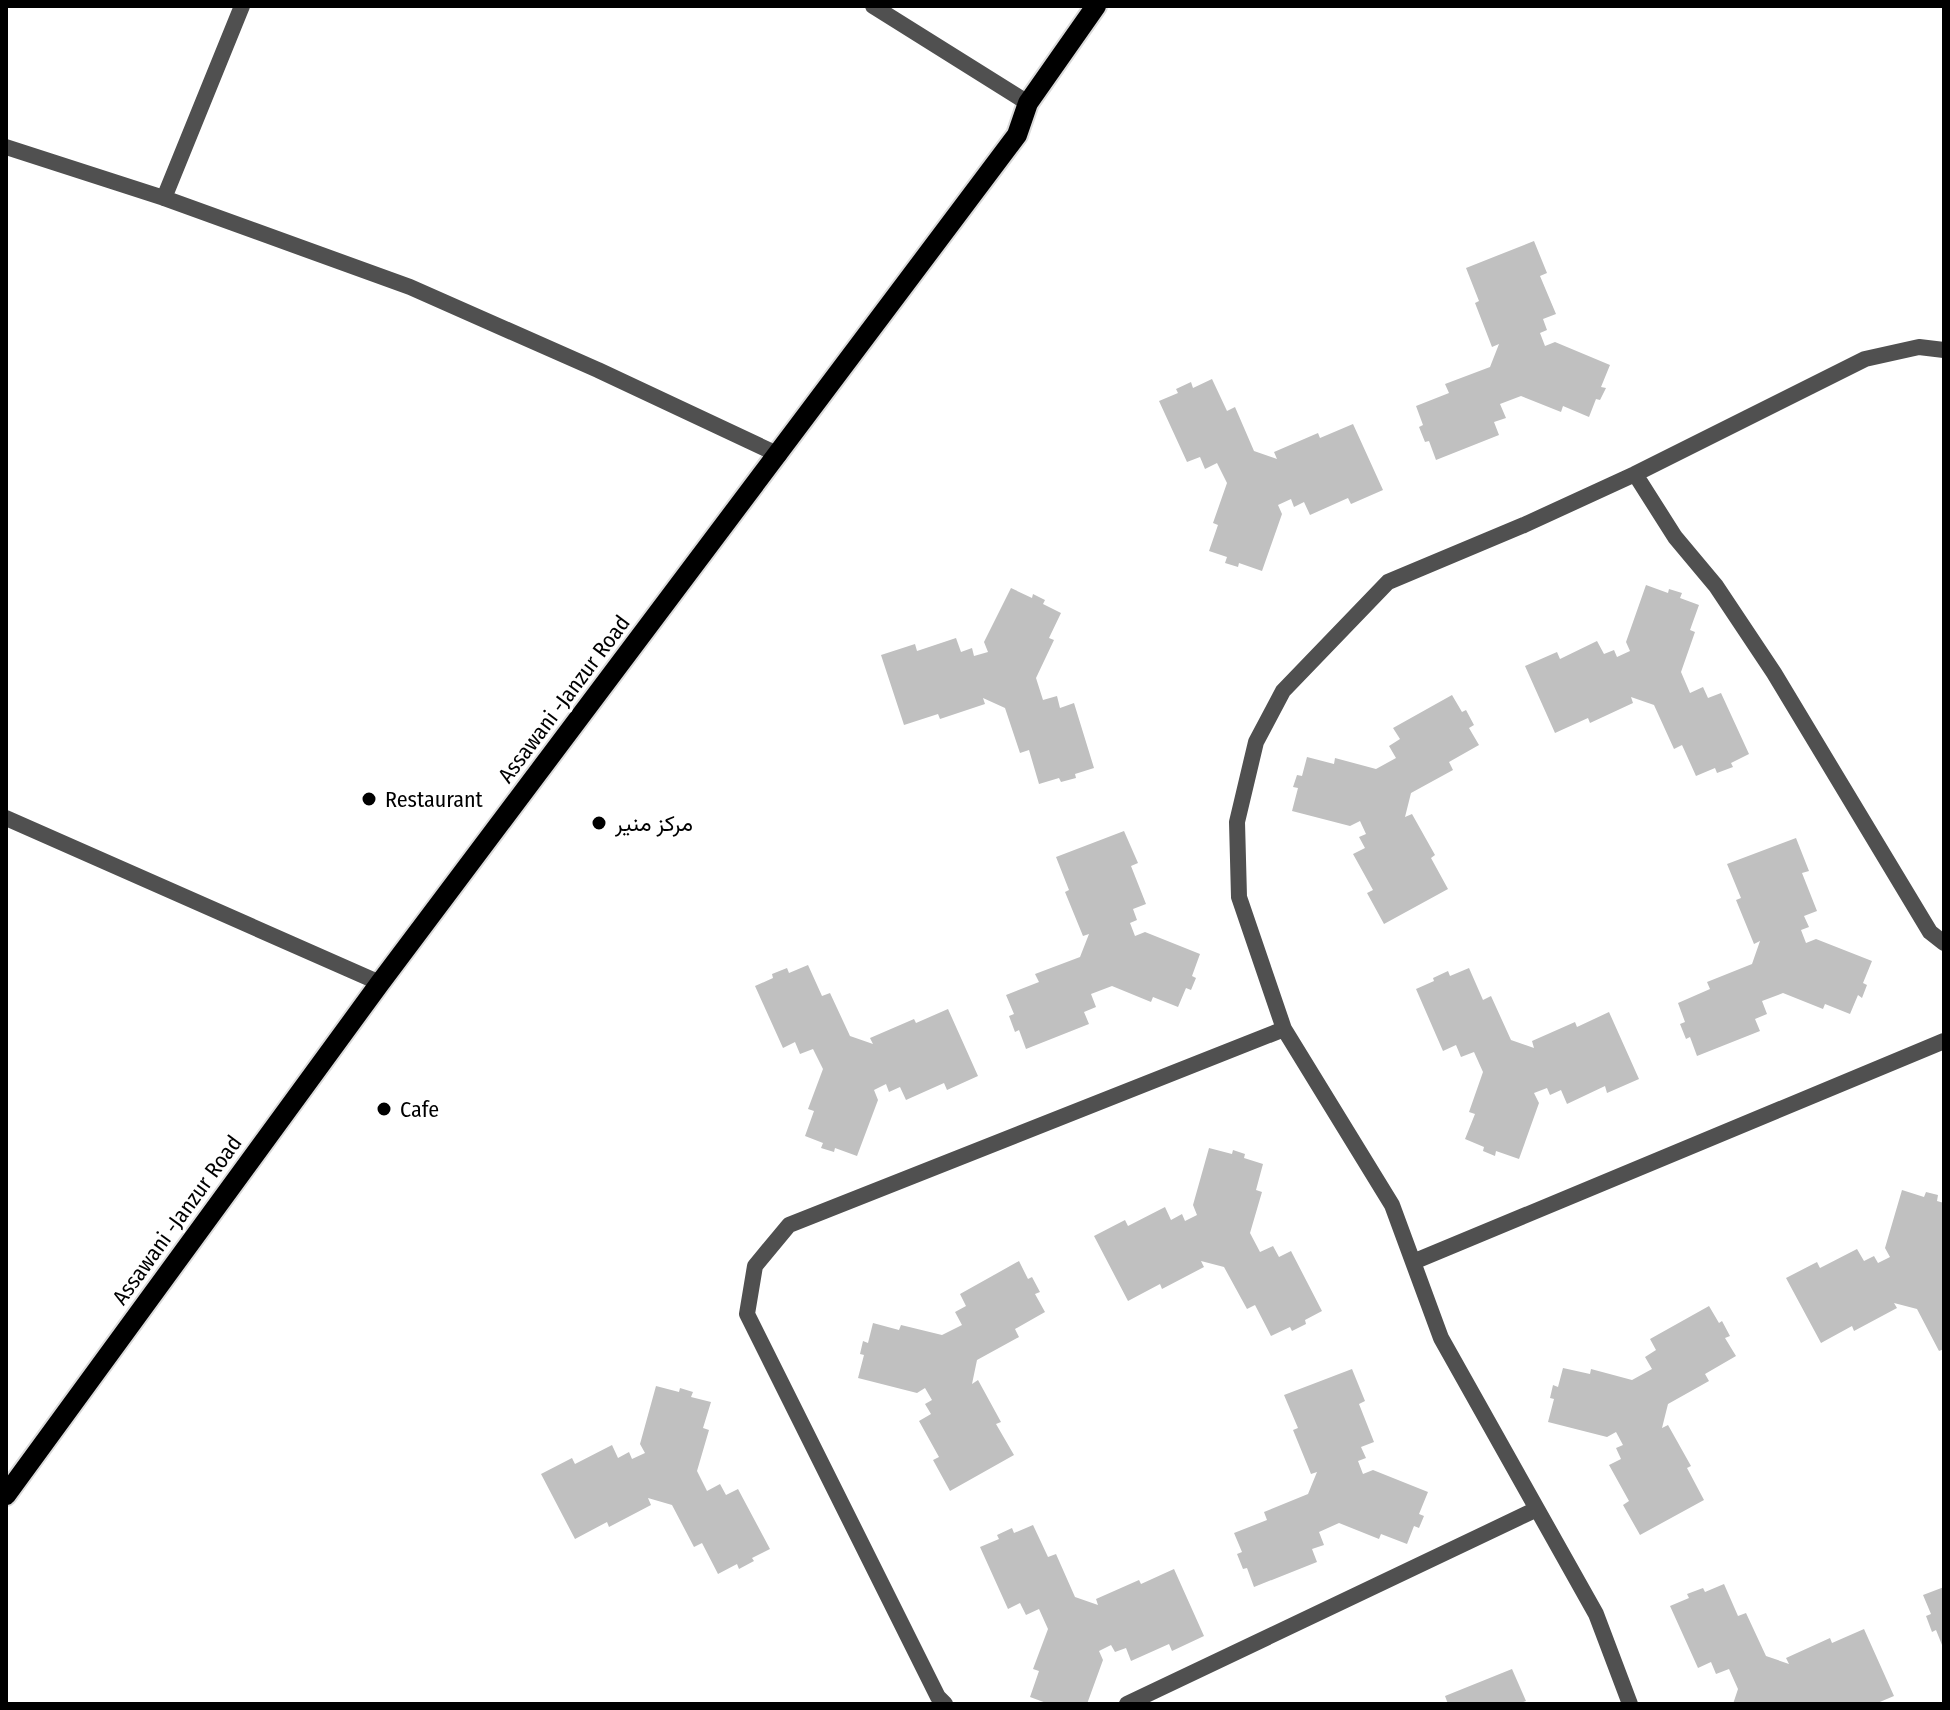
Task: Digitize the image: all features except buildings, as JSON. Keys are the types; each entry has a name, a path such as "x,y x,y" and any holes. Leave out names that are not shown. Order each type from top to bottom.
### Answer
{"main road":[{"name":"Assawani -Janzur Road","path":"6,1495 380,983 1017,135 1028,103 1096,6"}],"street":[{"path":"164,198 242,6"},
{"path":"873,6 1028,103"},
{"path":"6,147 164,198 410,287 779,455"},
{"path":"1630,1704 1596,1614 1441,1338 1392,1205 1284,1029 1239,897 1237,822 1256,742 1283,691 1388,582 1635,474 1865,359 1919,347 1944,350"},
{"path":"1635,474 1675,537 1716,586 1774,673 1930,932 1944,943"},
{"path":"6,818 380,983"},
{"path":"945,1704 938,1697 747,1314 755,1266 789,1225 1284,1029"},
{"path":"1413,1262 1944,1041"},
{"path":"1127,1704 1537,1509"}],"place":[{"name":"Restaurant","path":"369,799"},
{"name":"مركز منير","path":"599,823"},
{"name":"Cafe","path":"384,1109"}]}
